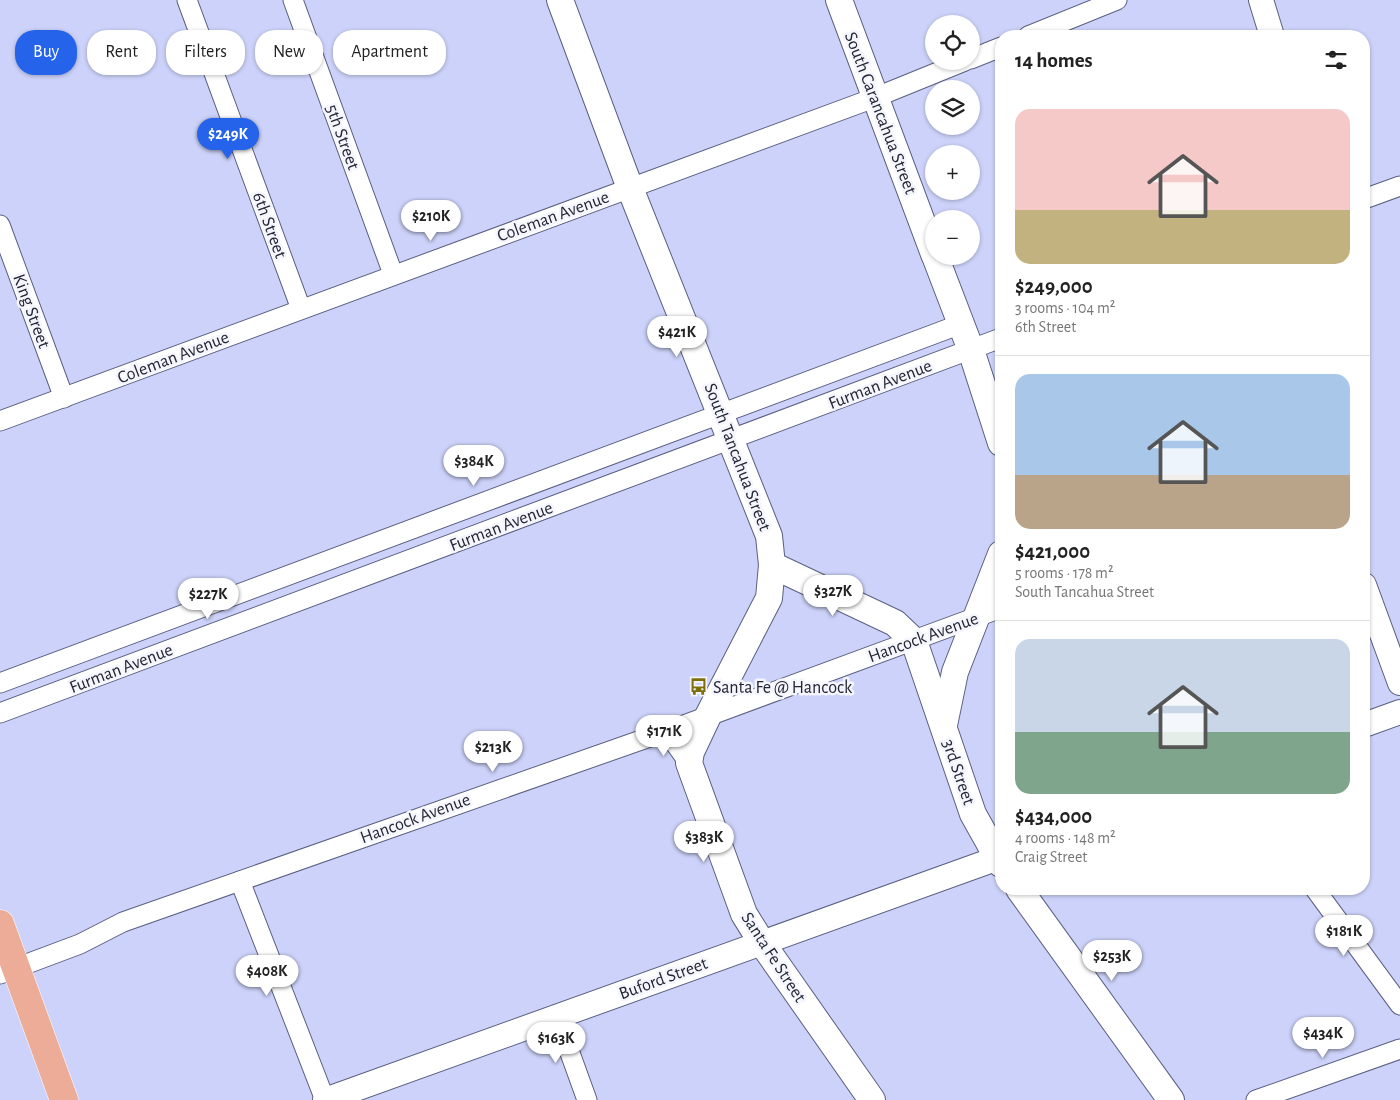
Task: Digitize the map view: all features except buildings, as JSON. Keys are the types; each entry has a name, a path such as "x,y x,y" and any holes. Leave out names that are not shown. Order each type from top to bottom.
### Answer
{"main road":[{"name":"South Tancahua Street","path":"560,0 630,188 732,439 769,536 772,565 768,598 708,716"},
{"name":"South Carancahua Street","path":"838,0 925,231"},
{"name":"South Carancahua Street","path":"938,265 971,350 995,424"},
{"path":"772,565 895,624 914,641 944,728"},
{"path":"977,618 995,572"},
{"name":"3rd Street","path":"977,618 954,672 944,728 973,814 995,851"},
{"path":"689,763 708,716"},
{"name":"Santa Fe Street","path":"689,763 744,914 762,943 872,1100"},
{"path":"1023,895 1171,1100"},
{"path":"0,924 8,971 64,1100"}],"street":[{"name":"6th Street","path":"187,0 301,309"},
{"name":"5th Street","path":"293,0 393,274"},
{"path":"1043,30 1117,0"},
{"path":"1261,0 1270,30"},
{"path":"980,55 995,49"},
{"name":"Coleman Avenue","path":"0,421 393,274 874,98 943,70"},
{"path":"1370,197 1400,186"},
{"name":"King Street","path":"0,225 64,398"},
{"name":"Furman Avenue","path":"0,683 721,412 961,324"},
{"name":"Furman Avenue","path":"0,714 995,340"},
{"path":"440,518 449,545"},
{"path":"1370,602 1400,684"},
{"name":"Hancock Avenue","path":"8,971 80,944 123,922 708,716 995,610"},
{"path":"188,612 197,640"},
{"path":"1370,723 1400,712"},
{"path":"666,731 689,763"},
{"name":"Buford Street","path":"325,1100 762,943 995,862"},
{"path":"240,881 325,1100"},
{"path":"1319,895 1400,1005"},
{"path":"557,1016 587,1100"},
{"path":"1256,1100 1400,1049"}],"place":[{"name":"Santa Fe @ Hancock","path":"699,687"}]}
